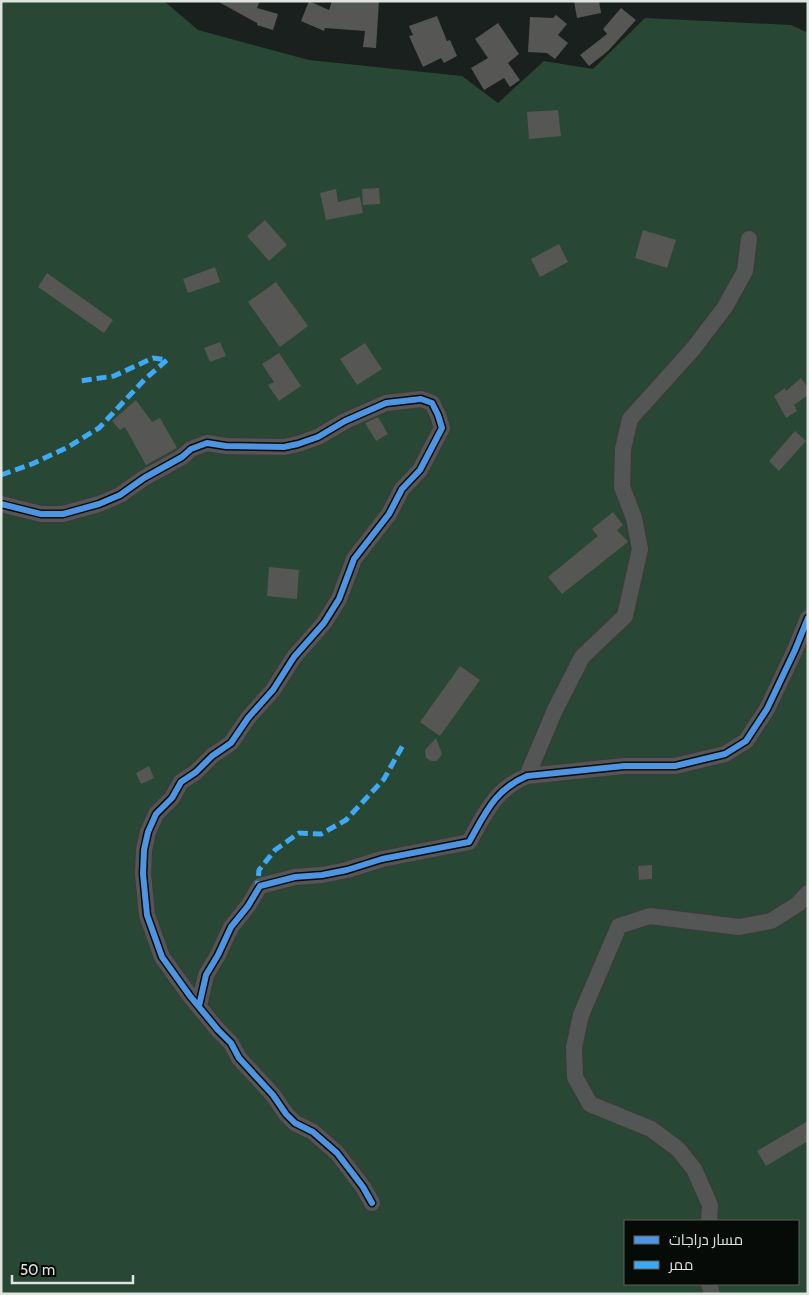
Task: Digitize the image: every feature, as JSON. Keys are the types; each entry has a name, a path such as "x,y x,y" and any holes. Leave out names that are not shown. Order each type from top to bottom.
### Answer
{"street":[{"path":"527,776 555,710 582,657 625,616 640,549 634,518 622,487 623,449 630,419 693,349 726,307 745,271 748,239"},
{"path":"1,504 41,514 63,514 99,504 120,495 144,478 182,458 191,449 207,443 226,446 284,447 318,437 345,421 386,403 421,400 432,403 442,428 420,470 402,489 389,514 354,560 339,599 324,623 294,657 273,690 248,718 231,744 212,756 196,772 181,782 172,798 156,814 148,832 144,850 143,874 146,915 162,957 218,1030 231,1043 239,1058 273,1095 286,1114 295,1123 312,1132 326,1143 345,1162 372,1203"},
{"path":"199,1006 206,976 231,927 248,906 260,886 295,877 322,875 347,870 391,858 469,842 494,798 515,781 527,776 624,766 675,766 725,754 746,741 767,709 796,650 808,618"},
{"path":"709,1220 710,1205 694,1169 678,1149 652,1129 590,1104 575,1077 574,1047 581,1015 619,926 650,916 739,927 771,921 798,904 808,893"}],"green space":[{"path":"1,1 164,1 198,30 309,60 462,76 498,103 544,61 593,69 645,18 791,25 808,33 808,1294 1,1294"}],"building":[{"path":"217,1 260,1 257,8 278,14 273,30 257,25 257,23"},
{"path":"309,1 329,10 332,1 379,1 376,48 363,47 365,31 325,28 324,31 301,21"},
{"path":"574,1 599,1 601,13 577,18"},
{"path":"621,8 636,20 608,51 589,66 580,55 607,34 603,29"},
{"path":"556,15 567,24 558,35 568,43 555,59 547,53 528,52 530,17 553,18"},
{"path":"437,16 447,41 450,40 457,56 444,63 441,58 423,67 409,36 413,35 409,26"},
{"path":"498,23 519,54 508,63 520,80 510,87 504,78 484,90 471,68 488,58 475,39"},
{"path":"558,110 561,136 529,139 527,112"},
{"path":"379,188 380,204 363,205 362,189"},
{"path":"336,189 338,202 360,197 363,213 326,220 320,193"},
{"path":"265,220 287,245 269,261 247,236"},
{"path":"643,230 676,240 667,268 635,258"},
{"path":"559,244 568,262 540,277 531,259"},
{"path":"215,267 220,282 188,293 183,279"},
{"path":"47,273 113,320 104,333 38,287"},
{"path":"276,282 308,326 280,347 248,302"},
{"path":"220,342 226,356 210,362 204,348"},
{"path":"365,343 382,369 357,385 340,359"},
{"path":"279,353 301,386 279,401 268,385 274,382 262,364"},
{"path":"801,378 808,388 808,395 794,405 797,411 786,418 774,396 785,388 786,391"},
{"path":"136,400 152,422 160,418 177,448 146,465 125,427 120,430 112,421"},
{"path":"378,417 388,434 376,441 365,423"},
{"path":"795,431 806,441 779,471 769,461"},
{"path":"613,512 623,525 617,530 628,542 562,594 548,577 598,536 592,529"},
{"path":"269,567 299,570 297,599 267,596"},
{"path":"460,666 480,680 440,736 420,722"},
{"path":"436,738 442,754 437,761 431,761 426,758 425,750"},
{"path":"149,766 154,778 141,784 136,773"},
{"path":"652,865 652,879 639,880 638,866"},
{"path":"808,1121 808,1141 766,1166 757,1151"}],"marked path":[{"path":"1,475 32,464 68,447 99,428 145,379 167,360 153,358 114,376 80,381"},
{"path":"257,891 259,870 275,850 299,833 321,834 346,820 384,779 403,745"}],"cycle path":[{"path":"1,504 41,514 63,514 99,504 120,495 144,478 182,457 191,449 207,443 226,446 284,447 318,437 345,421 386,403 421,399 432,403 442,428 420,470 402,489 389,514 354,559 339,599 324,623 294,657 273,690 248,718 231,743 181,782 172,798 156,814 148,832 144,850 143,874 147,915 162,957 190,996 231,1043 239,1058 273,1095 286,1114 295,1123 313,1132 337,1153 363,1187 372,1203"},
{"path":"199,1006 206,975 231,927 248,906 260,886 295,877 322,875 347,870 382,859 469,842 498,796 506,788 527,776 624,766 675,766 725,754 746,741 767,709 808,618"}]}
